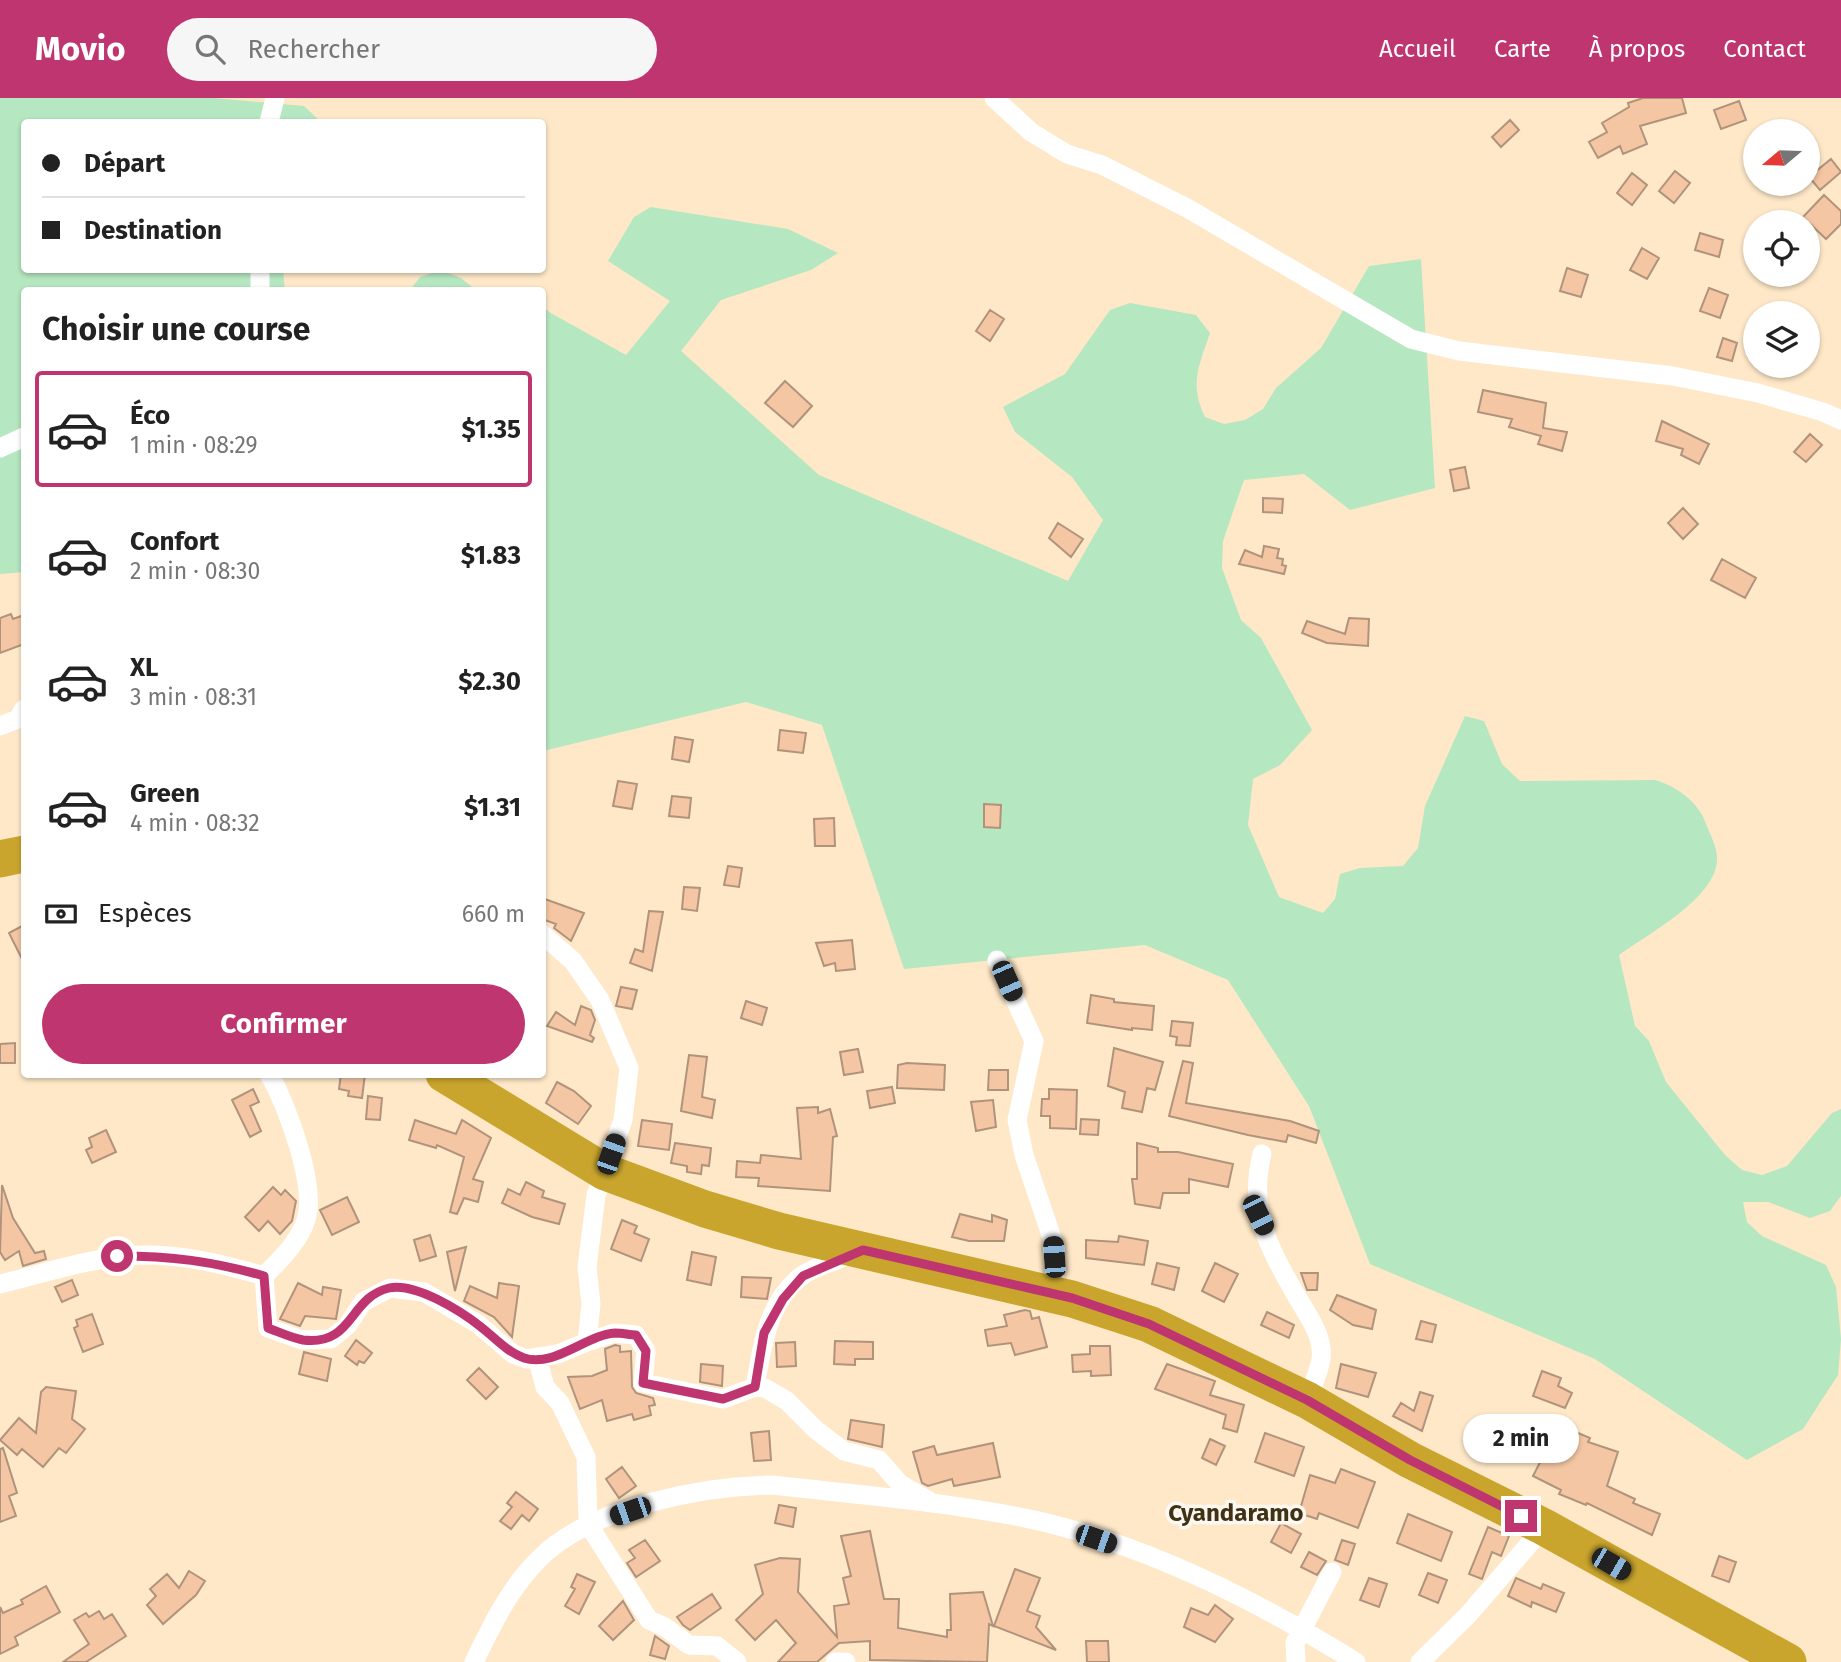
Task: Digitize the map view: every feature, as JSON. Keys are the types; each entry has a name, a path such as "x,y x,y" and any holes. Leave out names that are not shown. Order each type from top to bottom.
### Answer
{"highway":[{"path":"0,859 21,855"},
{"path":"451,1078 605,1172 779,1231 1056,1295 1110,1309 1149,1324 1307,1400 1410,1460 1544,1527 1788,1662"}],"street":[{"path":"270,119 275,98"},
{"path":"994,98 1031,132 1067,154 1102,165 1187,208 1412,339 1459,351 1673,376 1758,393 1841,420"},
{"path":"0,448 21,438"},
{"path":"0,726 18,719 21,714"},
{"path":"546,937 573,961 600,1000 629,1068 623,1120 596,1195 587,1268 591,1304 587,1342"},
{"path":"997,960 1034,1041 1017,1120 1024,1155 1052,1238 1056,1295"},
{"path":"271,1078 292,1124 305,1174 307,1217 291,1249 264,1276 268,1328 302,1340 331,1339 347,1326 363,1302 390,1288 424,1292 478,1324 513,1353 527,1359 558,1354 614,1333 636,1335 646,1351 643,1383 723,1399 755,1387 765,1388 788,1401 816,1430 844,1451 879,1460 900,1484 939,1506"},
{"path":"1262,1154 1255,1182 1258,1215 1297,1297 1315,1327 1320,1344 1321,1359 1307,1400"},
{"path":"755,1387 764,1333 783,1299 803,1276 863,1250"},
{"path":"0,1284 117,1256 179,1257 219,1263 264,1276"},
{"path":"537,1357 545,1387 560,1403 586,1457 588,1524 649,1620 665,1627 690,1645 717,1646 737,1662"},
{"path":"474,1662 502,1605 541,1557 588,1524 651,1504 746,1486 772,1485 1016,1516 1073,1531 1186,1570 1304,1629 1356,1662"},
{"path":"1420,1662 1468,1615 1544,1527"},
{"path":"1296,1662 1295,1643 1332,1572"},
{"path":"835,1662 846,1662"}],"green space":[{"path":"0,98 214,98 304,106 318,119 21,119 21,273 283,273 285,287 21,287 21,572 0,574"},
{"path":"651,207 788,229 838,253 811,270 721,300 681,351 819,475 1068,581 1103,520 1072,477 1015,432 1003,407 1065,374 1110,310 1130,303 1196,315 1210,333 1197,375 1197,395 1205,417 1224,424 1245,420 1263,409 1276,388 1321,348 1369,266 1421,259 1435,488 1350,510 1304,474 1244,480 1223,541 1222,568 1241,620 1261,638 1312,730 1280,765 1253,779 1248,825 1279,897 1323,913 1335,899 1340,874 1360,868 1403,866 1418,848 1425,806 1465,716 1484,721 1502,764 1520,781 1655,780 1671,786 1692,802 1703,816 1715,846 1717,860 1714,874 1705,888 1678,914 1619,955 1635,1026 1649,1041 1666,1082 1725,1155 1742,1170 1762,1175 1787,1166 1832,1113 1841,1109 1841,1196 1830,1211 1810,1218 1768,1202 1743,1202 1747,1222 1762,1236 1826,1265 1836,1287 1841,1339 1838,1375 1803,1429 1747,1460 1595,1359 1370,1264 1309,1106 1228,980 1145,945 904,969 822,725 746,702 546,750 546,309 626,355 670,301 608,261 634,217"},
{"path":"431,273 448,273 461,278 472,287 412,287 420,277"}],"building":[{"path":"1643,98 1682,98 1686,113 1640,126 1647,144 1623,154 1620,146 1598,158 1589,142 1607,132 1602,123 1629,107 1628,103"},
{"path":"1739,101 1746,119 1721,129 1714,110"},
{"path":"1510,120 1519,130 1501,147 1492,137"},
{"path":"1831,159 1841,172 1820,190 1820,168"},
{"path":"1675,171 1690,183 1674,203 1659,191"},
{"path":"1632,173 1647,185 1632,205 1617,193"},
{"path":"1824,195 1841,211 1841,224 1826,239 1820,233 1820,210 1810,210"},
{"path":"1700,233 1723,240 1719,257 1695,250"},
{"path":"1642,248 1659,258 1647,279 1630,270"},
{"path":"1567,268 1588,275 1581,297 1560,291"},
{"path":"1709,288 1728,295 1720,318 1700,311"},
{"path":"990,310 1004,319 990,341 976,331"},
{"path":"1723,338 1737,343 1732,361 1717,357"},
{"path":"785,381 812,406 793,427 765,403"},
{"path":"1483,390 1546,403 1543,428 1567,432 1562,451 1538,444 1541,436 1509,427 1512,419 1478,412"},
{"path":"1662,421 1709,444 1699,464 1681,455 1683,449 1656,441"},
{"path":"1810,434 1822,445 1806,462 1794,452"},
{"path":"1465,467 1469,488 1454,491 1450,470"},
{"path":"1263,498 1283,499 1282,513 1263,512"},
{"path":"1683,508 1698,524 1683,539 1668,523"},
{"path":"1058,523 1083,539 1071,557 1049,538"},
{"path":"1264,546 1279,549 1277,558 1283,559 1282,565 1286,566 1284,574 1239,564 1245,550 1262,557"},
{"path":"1722,559 1756,578 1745,598 1711,580"},
{"path":"11,614 13,619 21,616 21,645 0,653 0,618"},
{"path":"1349,618 1369,619 1368,646 1327,643 1302,633 1307,621 1345,634"},
{"path":"780,730 806,733 803,753 778,750"},
{"path":"675,737 693,740 689,762 672,759"},
{"path":"618,781 637,784 632,809 613,806"},
{"path":"672,796 691,798 689,818 669,816"},
{"path":"984,804 1001,805 1000,828 984,827"},
{"path":"834,818 835,846 815,846 814,819"},
{"path":"728,866 742,868 739,887 724,885"},
{"path":"684,887 700,888 697,911 682,909"},
{"path":"546,899 584,913 571,941 554,928 556,924 546,920"},
{"path":"649,911 663,912 652,971 630,963 635,949 643,952"},
{"path":"21,927 21,957 9,933"},
{"path":"852,940 855,969 836,971 835,963 824,966 816,943"},
{"path":"621,987 637,990 632,1009 616,1006"},
{"path":"1091,995 1114,999 1114,1002 1154,1006 1152,1030 1132,1030 1087,1023"},
{"path":"746,1001 767,1008 762,1025 741,1018"},
{"path":"581,1006 591,1010 595,1020 590,1035 594,1038 592,1042 547,1026 556,1012 575,1025"},
{"path":"1172,1021 1193,1023 1190,1046 1176,1045 1177,1037 1170,1036"},
{"path":"15,1043 15,1063 0,1063 0,1044"},
{"path":"1114,1048 1163,1062 1155,1090 1147,1088 1142,1112 1122,1108 1125,1092 1108,1086"},
{"path":"858,1049 863,1072 844,1075 840,1052"},
{"path":"689,1055 707,1057 702,1097 715,1100 712,1118 681,1111"},
{"path":"1183,1061 1193,1063 1186,1103 1290,1121 1319,1131 1316,1143 1288,1135 1286,1142 1169,1116"},
{"path":"898,1065 945,1065 944,1090 897,1088"},
{"path":"989,1070 1008,1070 1008,1090 988,1090"},
{"path":"340,1078 364,1078 362,1098 348,1096 349,1091 339,1089"},
{"path":"557,1082 574,1091 591,1106 578,1124 546,1103"},
{"path":"892,1087 895,1103 870,1108 867,1091"},
{"path":"253,1089 259,1102 250,1106 261,1131 250,1137 232,1100"},
{"path":"1049,1089 1077,1090 1076,1129 1050,1128 1050,1116 1041,1116 1042,1099 1049,1099"},
{"path":"368,1096 382,1098 380,1120 366,1119"},
{"path":"993,1100 996,1127 976,1131 971,1102"},
{"path":"818,1107 818,1113 830,1109 837,1136 833,1137 830,1191 758,1186 759,1178 736,1177 737,1161 760,1163 761,1155 801,1159 797,1108"},
{"path":"1081,1119 1099,1120 1098,1135 1080,1134"},
{"path":"415,1120 456,1134 462,1120 491,1138 473,1179 483,1182 478,1202 464,1198 457,1214 450,1212 464,1157 437,1145 436,1148 409,1140"},
{"path":"642,1120 672,1124 669,1150 638,1146"},
{"path":"106,1130 116,1152 92,1163 86,1150 92,1147 89,1138"},
{"path":"675,1143 711,1148 709,1166 702,1165 701,1174 687,1172 687,1166 671,1163"},
{"path":"1137,1143 1158,1148 1158,1152 1178,1152 1233,1164 1228,1187 1189,1179 1189,1193 1163,1193 1160,1208 1135,1204 1132,1179 1137,1179"},
{"path":"526,1182 544,1191 542,1197 565,1204 559,1224 532,1217 502,1203 508,1189 520,1195"},
{"path":"2,1185 13,1218 35,1253 44,1251 46,1259 23,1266 19,1251 5,1260 0,1252"},
{"path":"273,1187 281,1195 285,1190 296,1201 292,1221 280,1234 268,1221 259,1231 245,1217"},
{"path":"347,1197 359,1222 332,1235 320,1210"},
{"path":"960,1214 992,1222 992,1215 1007,1220 1004,1241 969,1241 952,1237"},
{"path":"622,1220 637,1226 634,1233 649,1239 641,1261 611,1249"},
{"path":"430,1235 436,1256 420,1261 414,1240"},
{"path":"1119,1236 1148,1241 1144,1265 1086,1258 1086,1240 1118,1242"},
{"path":"466,1247 455,1291 447,1252"},
{"path":"692,1252 716,1257 711,1285 687,1280"},
{"path":"1157,1263 1179,1268 1174,1290 1152,1284"},
{"path":"1215,1263 1238,1274 1224,1302 1202,1291"},
{"path":"1301,1273 1318,1273 1317,1290 1307,1290"},
{"path":"742,1277 771,1278 767,1299 741,1297"},
{"path":"72,1280 78,1295 62,1302 55,1287"},
{"path":"298,1283 322,1295 323,1287 341,1290 336,1319 305,1316 300,1326 280,1319"},
{"path":"499,1283 519,1286 512,1337 494,1317 464,1301 470,1286 497,1298"},
{"path":"1337,1295 1376,1310 1372,1329 1353,1325 1330,1310"},
{"path":"1030,1311 1032,1319 1039,1317 1047,1347 1015,1355 1011,1343 988,1346 985,1330 1007,1326 1004,1315"},
{"path":"1267,1312 1294,1325 1289,1338 1261,1325"},
{"path":"92,1314 103,1344 83,1352 74,1328 78,1326 76,1320"},
{"path":"1421,1321 1436,1325 1432,1342 1416,1339"},
{"path":"356,1340 372,1353 364,1363 359,1361 357,1365 345,1356"},
{"path":"835,1341 873,1342 873,1359 855,1359 855,1365 834,1364"},
{"path":"795,1342 796,1366 777,1367 776,1343"},
{"path":"620,1346 620,1352 631,1351 632,1387 636,1393 653,1398 655,1405 649,1406 651,1415 634,1420 632,1414 607,1421 602,1400 580,1409 568,1377 592,1376 607,1370 605,1349"},
{"path":"1090,1346 1110,1346 1111,1375 1091,1376 1091,1371 1073,1372 1072,1355 1090,1354"},
{"path":"304,1352 331,1359 327,1381 299,1374"},
{"path":"701,1364 723,1366 722,1386 700,1382"},
{"path":"1167,1364 1215,1381 1210,1395 1244,1405 1237,1432 1223,1428 1226,1415 1155,1389"},
{"path":"1341,1364 1376,1373 1368,1397 1336,1388"},
{"path":"479,1368 498,1387 486,1399 467,1380"},
{"path":"1542,1371 1561,1378 1558,1386 1572,1393 1565,1408 1533,1396"},
{"path":"46,1387 76,1391 72,1419 85,1429 66,1453 59,1448 43,1467 22,1449 17,1455 0,1440 19,1418 36,1433 41,1392"},
{"path":"1420,1392 1433,1396 1422,1431 1393,1416 1401,1403 1414,1411"},
{"path":"1494,1417 1511,1421 1502,1458 1469,1449 1474,1427 1490,1431"},
{"path":"851,1420 884,1425 882,1447 848,1439"},
{"path":"1559,1425 1590,1438 1588,1442 1618,1452 1607,1486 1635,1499 1633,1503 1660,1514 1652,1535 1587,1503 1586,1505 1559,1494 1561,1490 1533,1476"},
{"path":"769,1431 771,1460 754,1461 751,1433"},
{"path":"1265,1433 1304,1447 1294,1476 1255,1462"},
{"path":"1210,1439 1225,1446 1216,1465 1202,1458"},
{"path":"993,1443 1000,1477 954,1486 952,1479 928,1486 922,1483 913,1452 934,1446 937,1455"},
{"path":"3,1448 17,1493 9,1496 16,1516 0,1522 0,1449"},
{"path":"622,1467 636,1486 619,1498 606,1479"},
{"path":"1341,1469 1375,1482 1358,1528 1319,1513 1317,1519 1299,1513 1310,1475 1335,1483"},
{"path":"516,1492 538,1509 529,1521 522,1515 511,1529 500,1521 512,1507 507,1503"},
{"path":"779,1505 796,1508 793,1527 775,1523"},
{"path":"1408,1514 1452,1532 1441,1561 1397,1543"},
{"path":"1281,1523 1301,1534 1291,1553 1271,1542"},
{"path":"1488,1527 1509,1536 1501,1556 1492,1552 1482,1579 1469,1574"},
{"path":"870,1531 884,1599 899,1599 898,1628 947,1637 947,1630 951,1630 950,1594 983,1592 993,1626 989,1624 987,1662 870,1660 870,1641 839,1643 817,1662 778,1662 796,1643 776,1620 755,1640 736,1620 763,1594 755,1565 780,1558 800,1559 798,1592 837,1637 834,1606 849,1604 843,1578 851,1576 841,1536"},
{"path":"645,1540 660,1561 636,1577 627,1563 635,1558 629,1550"},
{"path":"1342,1540 1355,1544 1348,1565 1335,1560"},
{"path":"1309,1552 1326,1561 1317,1575 1301,1567"},
{"path":"1719,1556 1736,1562 1729,1582 1712,1576"},
{"path":"1015,1569 1040,1578 1027,1611 1040,1616 1036,1627 1056,1650 994,1626"},
{"path":"189,1571 205,1581 196,1595 163,1624 147,1605 156,1596 150,1589 167,1574 179,1588"},
{"path":"1428,1573 1447,1580 1438,1603 1419,1595"},
{"path":"577,1574 595,1582 579,1614 565,1606 575,1589 571,1587"},
{"path":"1369,1578 1387,1584 1379,1607 1360,1600"},
{"path":"1516,1578 1541,1589 1543,1584 1564,1593 1556,1612 1532,1602 1531,1607 1508,1596"},
{"path":"46,1586 60,1612 15,1637 18,1645 0,1654 0,1607 3,1613 23,1604 21,1600"},
{"path":"712,1594 721,1608 690,1630 683,1625 677,1617"},
{"path":"623,1601 634,1620 613,1640 599,1626"},
{"path":"1215,1605 1233,1619 1215,1642 1184,1627 1191,1608 1208,1615"},
{"path":"99,1611 104,1619 112,1614 126,1636 86,1662 63,1662 89,1644 74,1620 86,1613 89,1617"},
{"path":"655,1636 669,1646 665,1659 650,1655"},
{"path":"1086,1641 1108,1641 1109,1662 1087,1662"}],"district":[{"name":"Cyandaramo","path":"1236,1513"}],"route":[{"path":"117,1256 179,1257 219,1263 264,1276 268,1328 302,1340 331,1339 347,1326 363,1302 390,1288 424,1292 478,1324 513,1353 527,1359 558,1354 614,1333 636,1335 646,1351 643,1383 723,1399 755,1387 764,1333 783,1299 803,1276 863,1250 1072,1298 1149,1324 1307,1400 1410,1460 1521,1516"}]}
